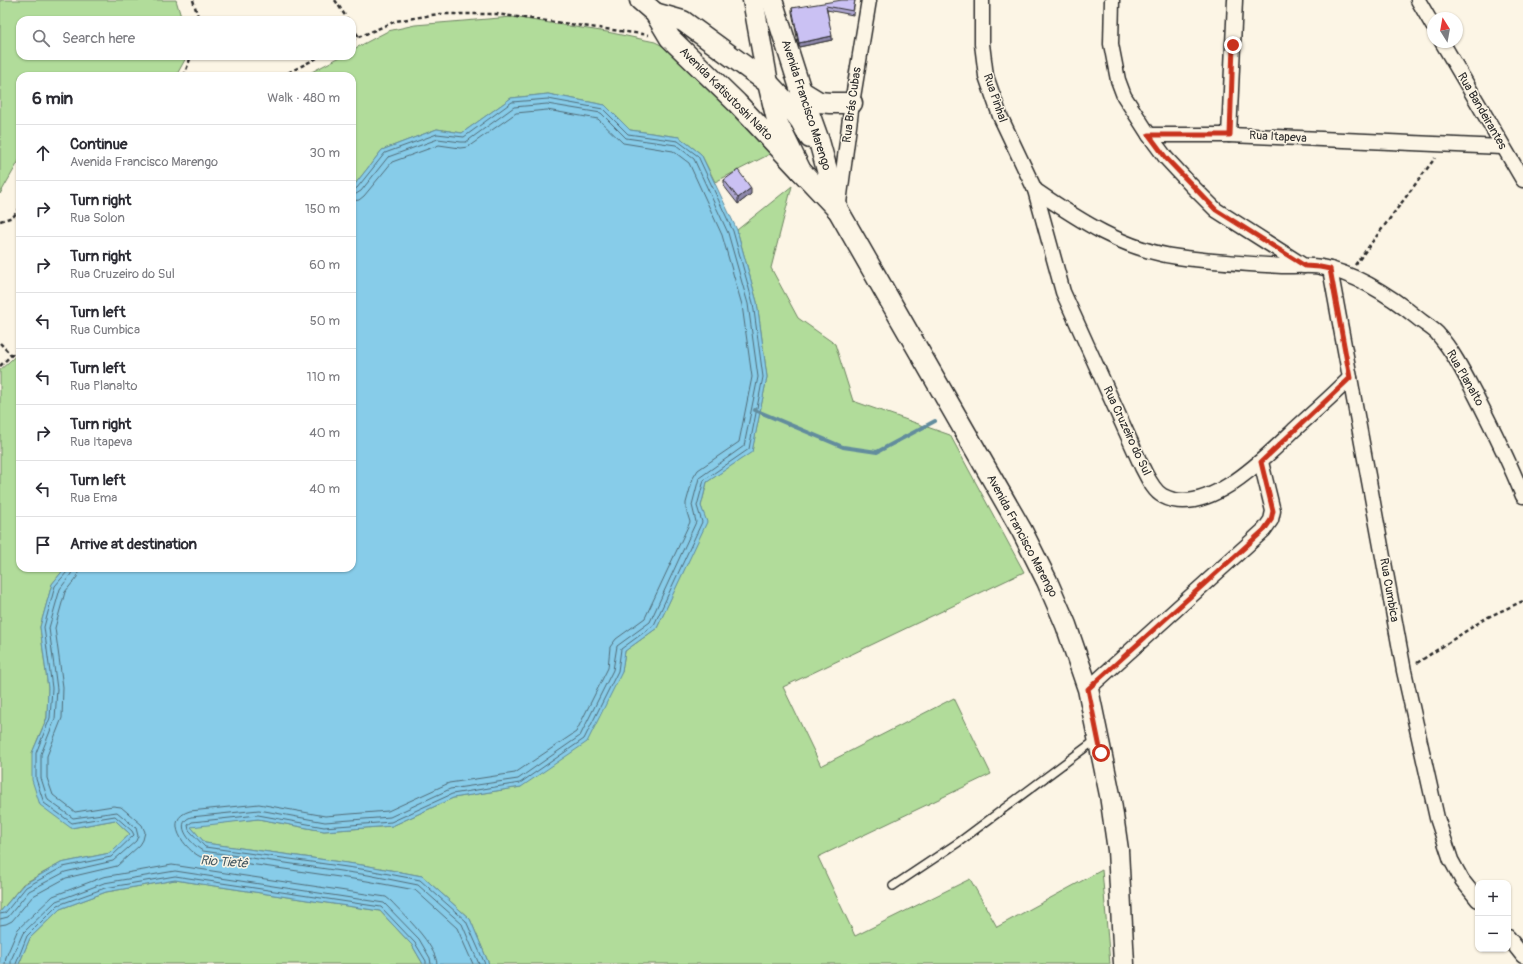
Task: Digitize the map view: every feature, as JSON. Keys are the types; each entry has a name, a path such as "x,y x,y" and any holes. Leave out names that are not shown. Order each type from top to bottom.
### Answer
{"main road":[{"name":"Avenida Katisutoshi Naito","path":"640,0 655,13 670,38 737,103 801,171"},
{"name":"Avenida Francisco Marengo","path":"753,0 768,83 778,124 801,171 838,210 1022,531 1047,581 1066,625 1088,689 1110,795 1118,850 1124,964"},
{"name":"Avenida Francisco Marengo","path":"772,0 826,164 838,210"},
{"name":"Avenida Katisutoshi Naito","path":"655,13 682,21 768,83 800,120 826,164"},
{"path":"732,57 761,43"},
{"path":"801,90 819,102 852,103"}],"street":[{"name":"Rua Brás Cubas","path":"838,210 852,103 868,0"},
{"name":"Rua Pinhal","path":"982,0 982,44 986,76 1000,116 1035,190"},
{"path":"1112,0 1111,44 1118,80 1124,96 1149,135"},
{"path":"1230,135 1234,0"},
{"path":"1418,0 1427,16"},
{"name":"Rua Bandeirantes","path":"1445,48 1502,147 1523,180"},
{"name":"Rua Itapeva","path":"1149,135 1230,135 1502,147"},
{"name":"Rua Planalto","path":"1149,135 1166,158 1216,210 1306,268 1320,267 1330,269 1367,283 1406,308 1437,333 1459,363 1490,422 1523,496"},
{"path":"1035,190 1075,217 1127,245 1177,257 1306,268"},
{"name":"Rua Cruzeiro do Sul","path":"1035,190 1063,292 1131,442 1153,486 1161,495 1170,499 1183,501 1197,499 1231,485 1261,462 1350,378"},
{"name":"Rua Cumbica","path":"1330,269 1404,671 1437,818 1451,860 1458,874 1475,896"},
{"path":"1088,689 1264,530 1271,520 1273,511 1261,462"},
{"path":"1511,941 1523,956"}],"lane":[{"path":"893,886 959,842 1098,739"}],"path":[{"path":"193,0 198,16"},
{"path":"335,0 345,16"},
{"path":"356,38 396,21 438,14 496,14 670,38"},
{"path":"356,33 359,37"},
{"path":"185,72 190,60"},
{"path":"290,72 313,60"},
{"path":"1348,275 1445,145"},
{"path":"0,220 13,217 16,213"},
{"path":"0,343 12,356"},
{"path":"0,366 16,352"},
{"path":"1404,671 1486,618 1523,601"}],"green space":[{"path":"0,0 176,0 181,16 16,16 16,60 185,60 178,72 16,72 16,166 0,194"},
{"path":"512,17 607,32 655,42 665,47 709,84 774,152 715,182 701,154 679,137 630,130 605,105 548,94 511,98 462,133 437,129 382,150 356,183 356,72 312,72 334,60 356,60 356,48 388,31 415,25"},
{"path":"792,186 771,268 798,318 835,344 853,401 950,435 1024,572 783,687 821,766 954,698 991,774 818,857 855,936 970,879 997,927 1102,870 1110,964 489,964 470,919 422,876 369,866 205,843 190,826 258,819 324,831 392,826 453,798 521,787 622,672 625,651 657,628 706,522 701,506 707,482 752,451 767,377 757,302 737,230"},
{"path":"16,356 16,572 62,572 52,584 40,627 48,688 47,717 32,753 71,828 115,820 130,834 110,853 61,863 23,884 0,912 0,370"},
{"path":"175,880 380,911 412,945 423,964 19,964 30,938 60,909 106,892"}],"water":[{"name":"Rio Tietê","path":"548,94 605,105 630,130 679,137 701,154 737,230 757,302 767,377 752,452 707,482 701,506 707,522 657,628 625,651 622,672 587,742 521,787 453,798 392,826 324,831 258,819 191,827 205,843 369,866 422,876 470,919 489,964 423,964 412,945 380,911 175,880 106,892 60,909 30,938 19,964 0,964 0,912 23,885 61,863 110,853 130,834 115,820 71,828 40,805 32,780 32,753 47,718 48,688 40,627 52,584 62,572 356,572 356,183 382,150 437,129 462,133 511,98"}],"building":[{"path":"842,0 855,0 853,11 826,6 832,36 799,43 792,8"},
{"path":"738,170 751,188 738,198 724,180"}],"waterway":[{"path":"755,410 843,447 877,452 935,421"}],"route":[{"path":"1101,753 1088,689 1264,530 1271,520 1273,511 1261,462 1350,378 1330,269 1305,266 1216,210 1166,158 1149,135 1230,135 1233,45"}]}
